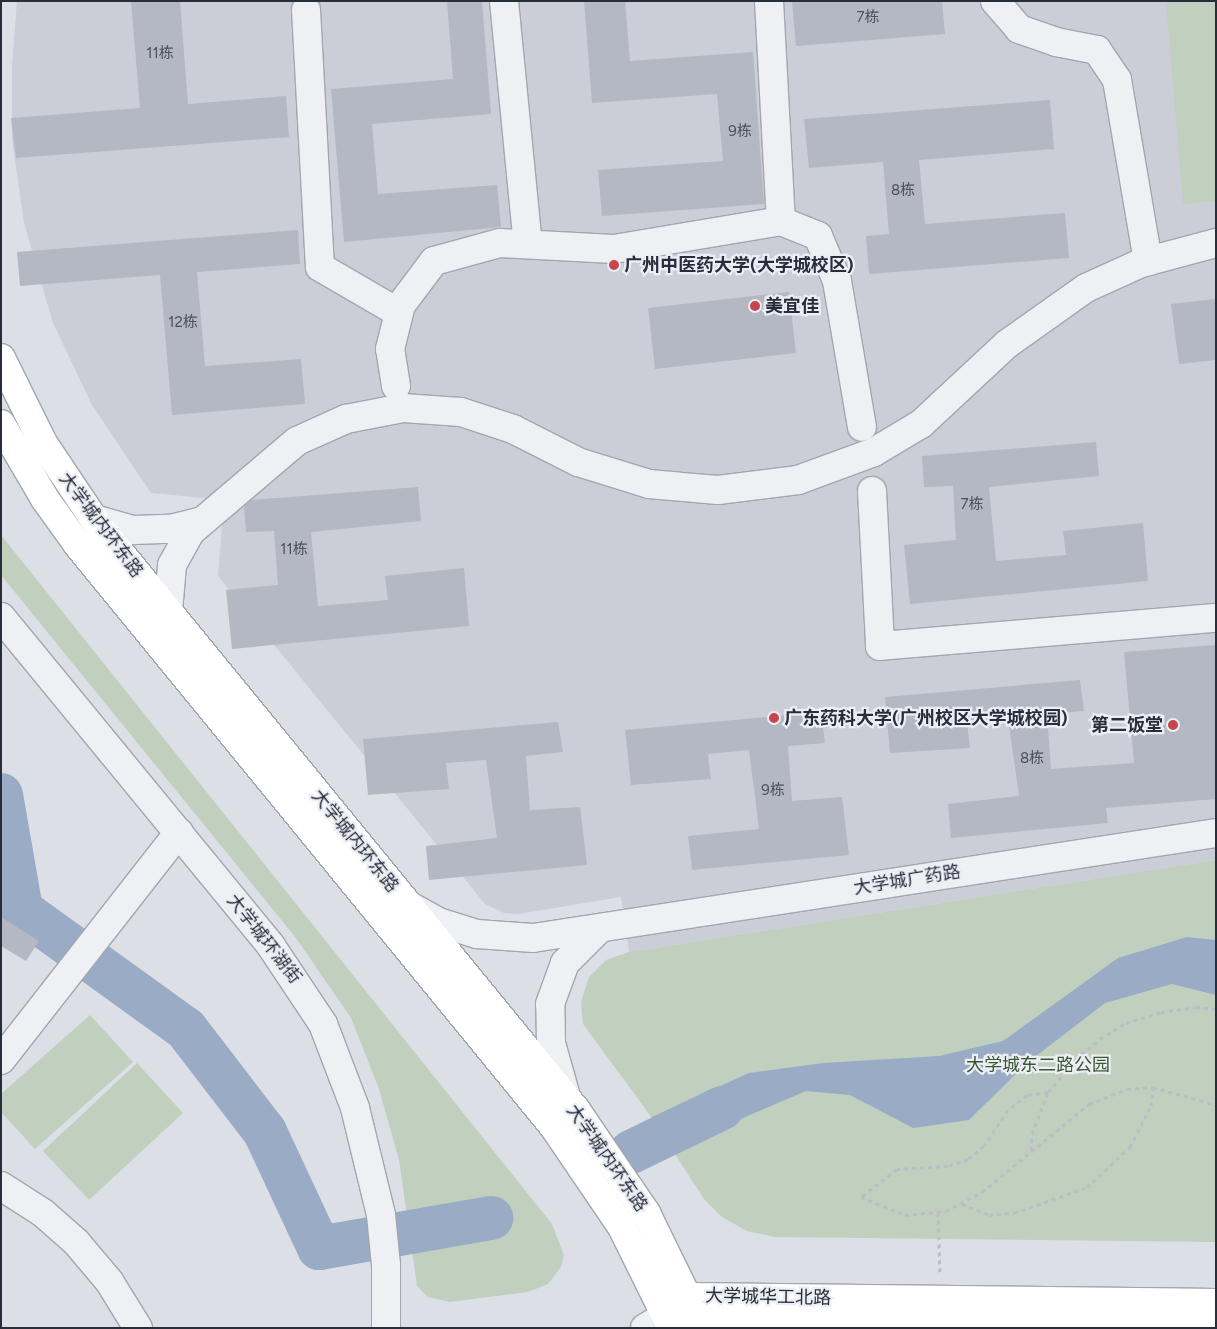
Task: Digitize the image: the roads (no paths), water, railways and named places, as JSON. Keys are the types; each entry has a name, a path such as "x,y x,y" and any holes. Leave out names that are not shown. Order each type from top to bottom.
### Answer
{"main road":[{"name":"大学城内环东路","path":"1,358 43,443 94,519 567,1100 646,1213 689,1296 701,1324"},
{"name":"大学城内环东路","path":"1,424 45,499 78,545 554,1127 622,1227 661,1324"},
{"name":"大学城华工北路","path":"661,1324 689,1296 1216,1303"},
{"name":"大学城华工北路","path":"661,1324 1216,1327"}],"street":[{"path":"504,1 528,244"},
{"path":"769,1 781,221"},
{"path":"995,1 1019,29 1056,42 1097,50 1117,80 1148,261"},
{"path":"306,10 320,267 399,313"},
{"path":"396,386 390,349 399,313 434,261 500,242 614,249 781,221 818,236 837,281 862,427"},
{"path":"168,612 172,566 183,542 199,522 298,441 346,419 403,408 461,412 488,419 578,462 649,484 718,490 798,480 848,464 896,440 941,408 1006,344 1058,304 1148,261 1216,243"},
{"path":"872,491 880,646 1216,618"},
{"path":"94,519 133,530 170,529 199,522"},
{"name":"大学城环湖街","path":"1,617 298,981 323,1024 355,1108 381,1215 386,1265 386,1328"},
{"path":"1,1060 178,832"},
{"name":"大学城广药路","path":"407,904 442,923 492,937 532,938 1216,833"},
{"path":"567,1100 551,1043 550,1004 565,962 599,929"},
{"path":"1,1186 43,1213 76,1242 109,1281 138,1328"}],"water":[{"path":"1187,937 1216,940 1216,995 1172,984 1105,1003 1027,1063 969,1120 913,1128 850,1095 806,1091 680,1145 652,1117 749,1073 824,1063 939,1056 1003,1041 1118,958"}],"waterway":[{"path":"1,795 21,910 186,1029 265,1132 319,1248 491,1218"},
{"path":"631,1152 722,1108"}],"place":[{"name":"广州中医药大学(大学城校区)","path":"614,265"},
{"name":"美宜佳","path":"755,306"},
{"name":"广东药科大学(广州校区大学城校园)","path":"774,718"},
{"name":"第二饭堂","path":"1173,725"}],"park label":[{"name":"大学城东二路公园","path":"1038,1065"}]}
